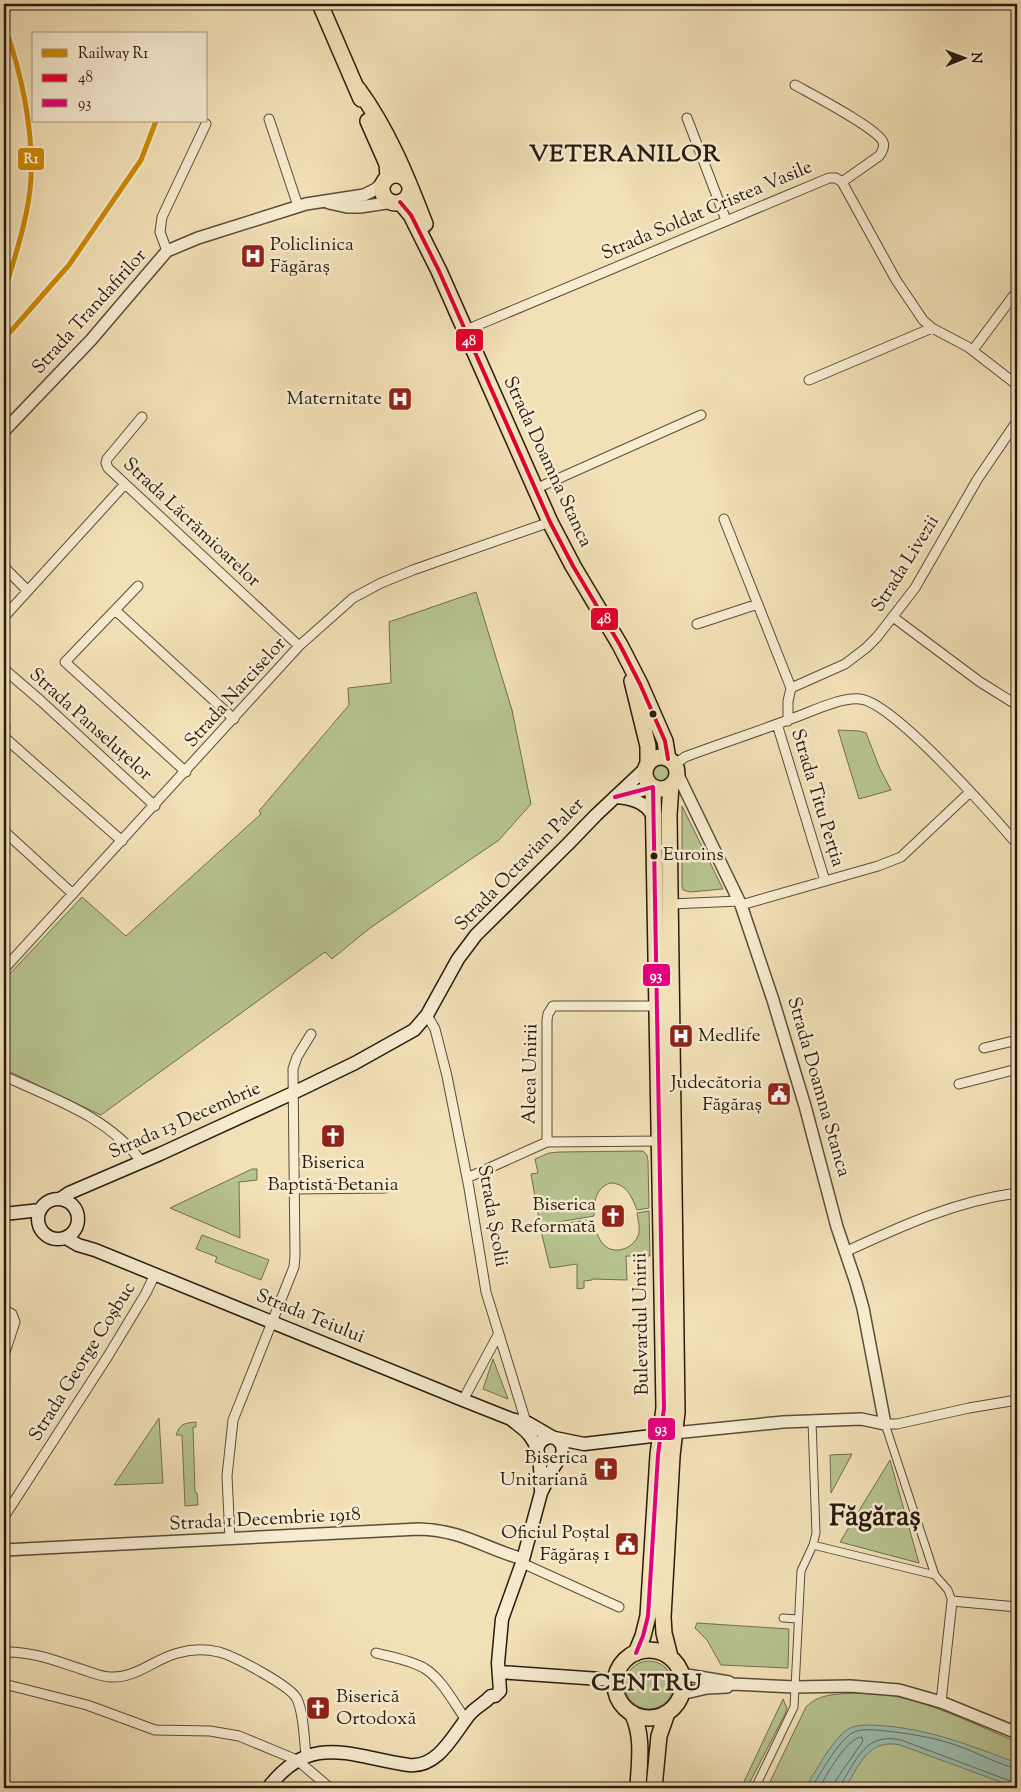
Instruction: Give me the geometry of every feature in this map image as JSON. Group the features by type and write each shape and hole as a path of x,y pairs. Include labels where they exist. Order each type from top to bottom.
{"main road":[{"name":"Strada Doamna Stanca","path":"320,4 358,89 367,118 387,164 386,179 382,187 383,194 385,198 396,202 411,215 466,330 550,522 573,566 620,645 654,714 673,770"},
{"name":"Strada Doamna Stanca","path":"358,89 377,116 408,182 431,240 439,271"},
{"path":"386,179 397,174 408,182 410,187 408,196 396,202"},
{"name":"Strada Doamna Stanca","path":"629,665 648,746 647,766"},
{"path":"615,797 653,787 662,789 673,770 657,758 647,766 646,779 653,787"},
{"name":"Strada Octavian Paler","path":"427,1015 458,959 476,934 647,766"},
{"name":"Bulevardul Unirii","path":"666,1141 674,1081 669,815 673,770"},
{"name":"Bulevardul Unirii","path":"615,1680 622,1663 636,1652 643,1636 648,1616 658,1455 677,1412 666,1141 658,1081 653,787"},
{"path":"615,797 638,801 648,808 653,816"},
{"name":"Strada 13 Decembrie","path":"60,1200 69,1193 142,1162 355,1063 414,1030 427,1015"},
{"name":"Strada 13 Decembrie","path":"72,1206 80,1193 93,1183"},
{"path":"8,1213 40,1228 49,1237 56,1239 66,1238 71,1234 76,1226 77,1215 72,1206 60,1200 49,1202 40,1210 38,1216 40,1228"},
{"path":"8,1213 40,1210"},
{"name":"Strada Teiului","path":"76,1226 81,1236 95,1250"},
{"name":"Strada Teiului","path":"66,1238 78,1245 155,1274 511,1419"},
{"path":"511,1419 531,1437 538,1454 549,1464 584,1444"},
{"path":"268,1788 283,1770 302,1758 325,1751 343,1752 409,1765 423,1764 431,1761 439,1754 473,1710 491,1696 488,1690 493,1684 498,1668 502,1619 522,1561 541,1493 560,1459 562,1445 554,1438 526,1422 511,1419"},
{"path":"541,1493 538,1446 542,1440 554,1438 584,1444 667,1434"},
{"name":"Bulevardul Unirii","path":"667,1434 669,1489 663,1610 664,1633 670,1658 679,1668 681,1674"},
{"path":"636,1652 650,1650 670,1658"},
{"path":"498,1668 615,1680 618,1699 624,1707 640,1717 649,1718 659,1717 674,1707 682,1694 683,1681 681,1674"},
{"path":"632,1713 640,1737 638,1788"},
{"path":"654,1788 659,1736 667,1713"}],"street":[{"path":"795,85 868,128 883,143 879,156 842,182"},
{"path":"687,118 726,220"},
{"path":"269,119 298,206"},
{"name":"Strada Trandafirilor","path":"4,431 97,333 167,251 160,232 162,217 206,124"},
{"name":"Strada Soldat Cristea Vasile","path":"466,330 726,220 829,178 836,178 842,182 918,315 932,328 972,350 1017,385"},
{"path":"167,251 198,238 298,206 317,201 358,196 376,189 386,179"},
{"path":"317,201 353,207 396,202"},
{"path":"972,350 1017,291"},
{"path":"809,380 932,328"},
{"path":"535,489 701,415"},
{"name":"Strada Lăcrămioarelor","path":"142,417 107,458 108,468 299,646"},
{"name":"Strada Livezii","path":"791,688 856,657 894,617 922,576 977,480 1017,421"},
{"path":"4,617 125,484"},
{"path":"724,519 791,688 788,701 788,721"},
{"name":"Strada Narciselor","path":"5,965 155,806 299,646 353,598 381,583 413,570 550,522"},
{"path":"4,567 28,590"},
{"path":"138,586 115,610 234,719"},
{"path":"697,624 758,604"},
{"name":"Strada Panseluțelor","path":"115,610 65,662 186,772"},
{"path":"894,617 980,682 1017,705"},
{"name":"Strada Panseluțelor","path":"4,669 42,701 155,806"},
{"name":"Strada Titu Perția","path":"673,770 685,756 846,700 858,698 870,701 898,720 970,792 1017,844"},
{"name":"Strada Titu Perția","path":"777,724 825,881"},
{"path":"4,737 122,841"},
{"name":"Strada Doamna Stanca","path":"673,770 740,903 773,1000 805,1106 837,1227 863,1308 885,1424"},
{"name":"Strada Titu Perția","path":"671,904 740,903 825,881 902,857 970,792"},
{"path":"4,831 73,894"},
{"name":"Aleea Unirii","path":"547,1142 548,1014 553,1006 657,1006"},
{"name":"Strada Școlii","path":"427,1015 435,1030 444,1059 469,1188 485,1286 498,1335 526,1422"},
{"path":"230,1539 227,1476 233,1420 294,1267 294,1063 311,1034"},
{"path":"984,1048 1017,1040"},
{"path":"959,1084 1017,1069"},
{"path":"4,1076 96,1120 122,1139 142,1162"},
{"path":"658,1081 674,1081"},
{"name":"Aleea Unirii","path":"467,1178 547,1142 666,1141"},
{"path":"294,1189 385,1188"},
{"path":"845,1252 931,1214 977,1200 1017,1193"},
{"name":"Strada George Coșbuc","path":"4,1517 108,1356 146,1293 155,1274"},
{"path":"4,1310 12,1314 15,1322 4,1355"},
{"path":"463,1400 498,1335"},
{"path":"667,1434 696,1430 862,1418 885,1424 897,1424 968,1408 1017,1400"},
{"path":"754,1788 793,1709 797,1619 802,1566 813,1545 816,1524 812,1421"},
{"path":"885,1424 935,1574 948,1590 952,1601 941,1702"},
{"name":"Strada 1 Decembrie 1918","path":"4,1550 433,1530 458,1534 522,1561"},
{"path":"813,1545 935,1574"},
{"path":"522,1561 619,1607"},
{"path":"952,1601 1017,1607"},
{"path":"784,1618 797,1619"},
{"path":"4,1652 37,1655 99,1675 117,1677 135,1673 175,1654 187,1651 210,1650 222,1653 241,1661 294,1694 300,1710 302,1758"},
{"path":"376,1653 416,1664 429,1671 441,1684 466,1720"},
{"path":"681,1674 732,1684 887,1688 913,1693 941,1702 1017,1733"},
{"path":"4,1684 87,1705 155,1730 232,1734 302,1758 330,1788"},
{"path":"682,1694 732,1684"}],"green space":[{"path":"476,592 512,710 531,804 499,840 370,928 332,959 325,952 101,1115 4,1069 4,980 82,897 126,936 261,814 259,811 349,705 348,688 391,683 389,622"},
{"path":"838,730 866,733 880,769 891,790 859,799"},
{"path":"660,763 666,766 669,772 666,778 660,781 654,778 651,772 654,766"},
{"path":"682,806 723,889 690,892 683,890"},
{"path":"643,1151 647,1155 648,1161 649,1208 637,1210 624,1188 610,1183 601,1188 596,1196 594,1216 540,1225 531,1174 538,1173 535,1159 549,1153 559,1152"},
{"path":"252,1169 257,1169 257,1180 239,1182 240,1238 170,1208"},
{"path":"649,1211 650,1256 626,1256 627,1280 592,1279 584,1281 584,1288 577,1289 577,1264 550,1268 540,1227 594,1219 597,1233 604,1245 614,1250 619,1250 629,1246 637,1238 639,1226 637,1213"},
{"path":"202,1235 269,1260 261,1280 215,1262 217,1257 196,1249"},
{"path":"493,1359 508,1399 483,1389"},
{"path":"159,1418 163,1483 114,1485"},
{"path":"196,1422 196,1427 193,1427 195,1492 197,1493 198,1505 185,1506 182,1435 176,1435 179,1428 183,1425"},
{"path":"852,1454 831,1493 830,1455"},
{"path":"890,1460 919,1563 840,1542"},
{"path":"697,1623 789,1629 788,1668 721,1665 707,1640 695,1628"},
{"path":"644,1661 654,1661 666,1668 673,1680 673,1690 666,1702 654,1709 644,1709 636,1705 629,1698 625,1690 625,1680 629,1672 636,1665"},
{"path":"863,1693 894,1696 925,1704 1017,1742 1017,1788 767,1788 806,1707 825,1696"},
{"path":"783,1699 787,1708 785,1714 747,1788 741,1788"}],"water":[{"path":"864,1725 904,1728 923,1732 1017,1763 1017,1788 900,1745 889,1744 872,1750 866,1756 845,1788 805,1788 836,1740 850,1728"}],"rail line":[{"name":"R1","path":"4,24 21,80 28,119 31,158 30,192 21,236 4,293"},
{"name":"R1","path":"4,339 69,265 141,160 156,122"}],"transit line":[{"name":"48","path":"400,202 411,215 439,271 550,522 640,684 665,741 668,759"},
{"name":"93","path":"615,797 653,787 664,1408 658,1455 648,1616 636,1653"}],"place":[{"name":"Policlinica Făgăraș","path":"253,256"},
{"name":"Maternitate","path":"400,399"},
{"name":"Euroins","path":"654,856"},
{"name":"Medlife","path":"681,1036"},
{"name":"Judecătoria Făgăraș","path":"779,1094"},
{"name":"Biserica Baptistă Betania","path":"333,1136"},
{"name":"Biserica Reformată","path":"613,1216"},
{"name":"Biserica Unitariană","path":"606,1469"},
{"name":"Oficiul Poștal Făgăraș 1","path":"627,1544"},
{"name":"Biserică Ortodoxă","path":"318,1708"}],"district":[{"name":"VETERANILOR","path":"625,155"},
{"name":"Făgăraș","path":"875,1518"},
{"name":"CENTRU","path":"647,1684"}]}
